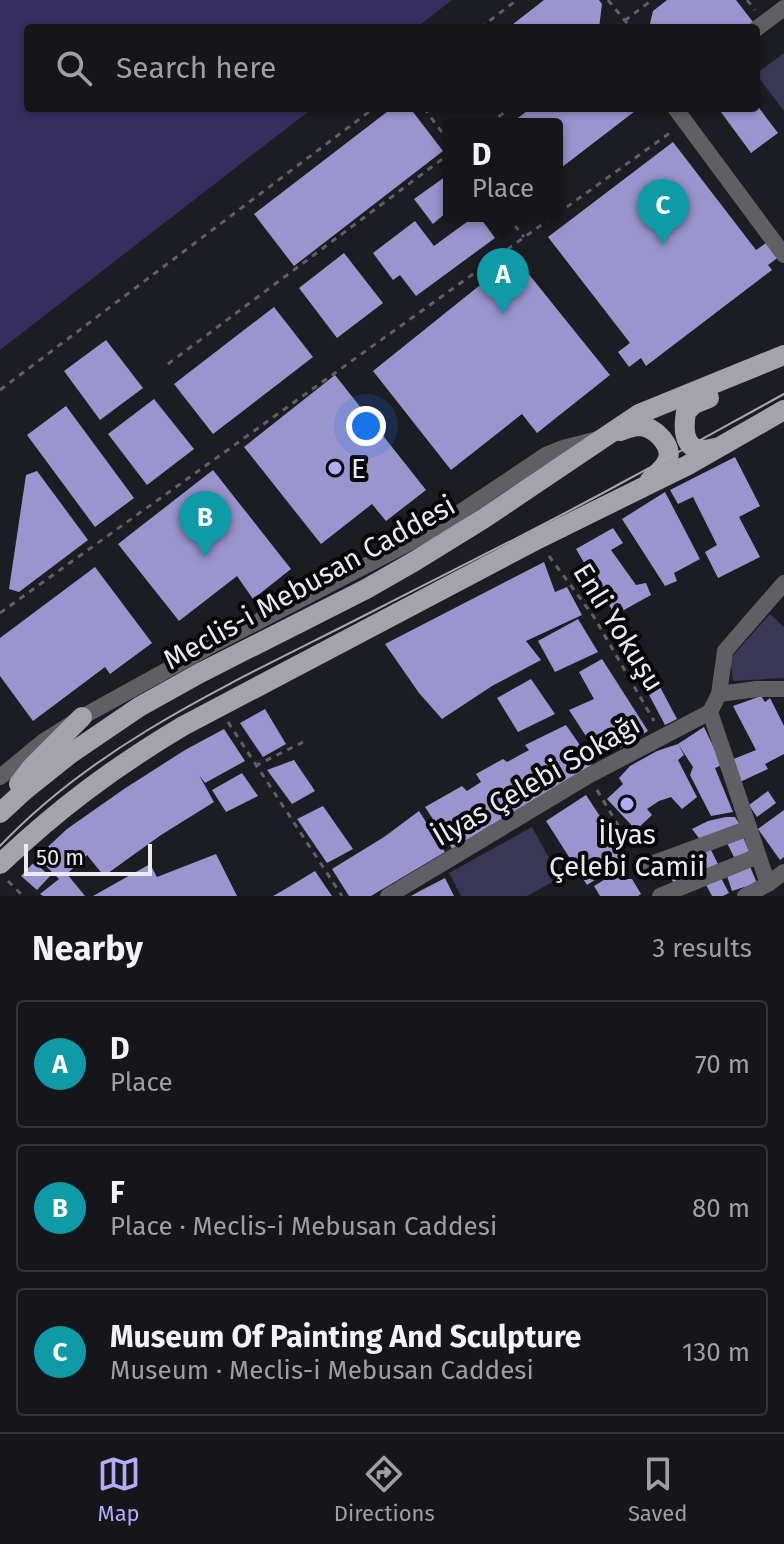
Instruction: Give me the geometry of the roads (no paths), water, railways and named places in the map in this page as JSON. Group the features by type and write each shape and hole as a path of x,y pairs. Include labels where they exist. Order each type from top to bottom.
{"main road":[{"name":"Meclis-i Mebusan Caddesi","path":"5,808 70,754 139,707 415,561 639,414 782,356"},
{"path":"719,446 705,451 688,443 686,412 694,404 760,376 782,356"},
{"path":"2,871 54,814 133,756 217,707 538,539 688,465 784,410"},
{"path":"607,437 623,429 640,426 656,433 665,444 667,463 634,491"},
{"path":"5,808 24,777 82,717"}],"street":[{"path":"760,26 784,8"},
{"path":"680,115 784,255"},
{"path":"0,777 44,741 82,717 419,538 546,455 607,437"},
{"path":"768,884 710,712 719,694 725,651 784,583"},
{"path":"719,694 784,689"},
{"name":"İlyas Çelebi Sokağı","path":"388,896 588,776 710,712"},
{"path":"0,759 9,764 22,758"},
{"path":"643,867 749,828"},
{"path":"660,896 758,856"},
{"path":"745,896 784,872"}],"tram line":[{"path":"0,846 41,807 85,772 181,711 565,513 784,394"}],"place":[{"name":"Museum Of Painting And Sculpture","path":"663,245"},
{"name":"D","path":"503,314"},
{"name":"E","path":"335,468"},
{"name":"F","path":"205,557"},
{"name":"İlyas Çelebi Camii","path":"627,804"}]}
